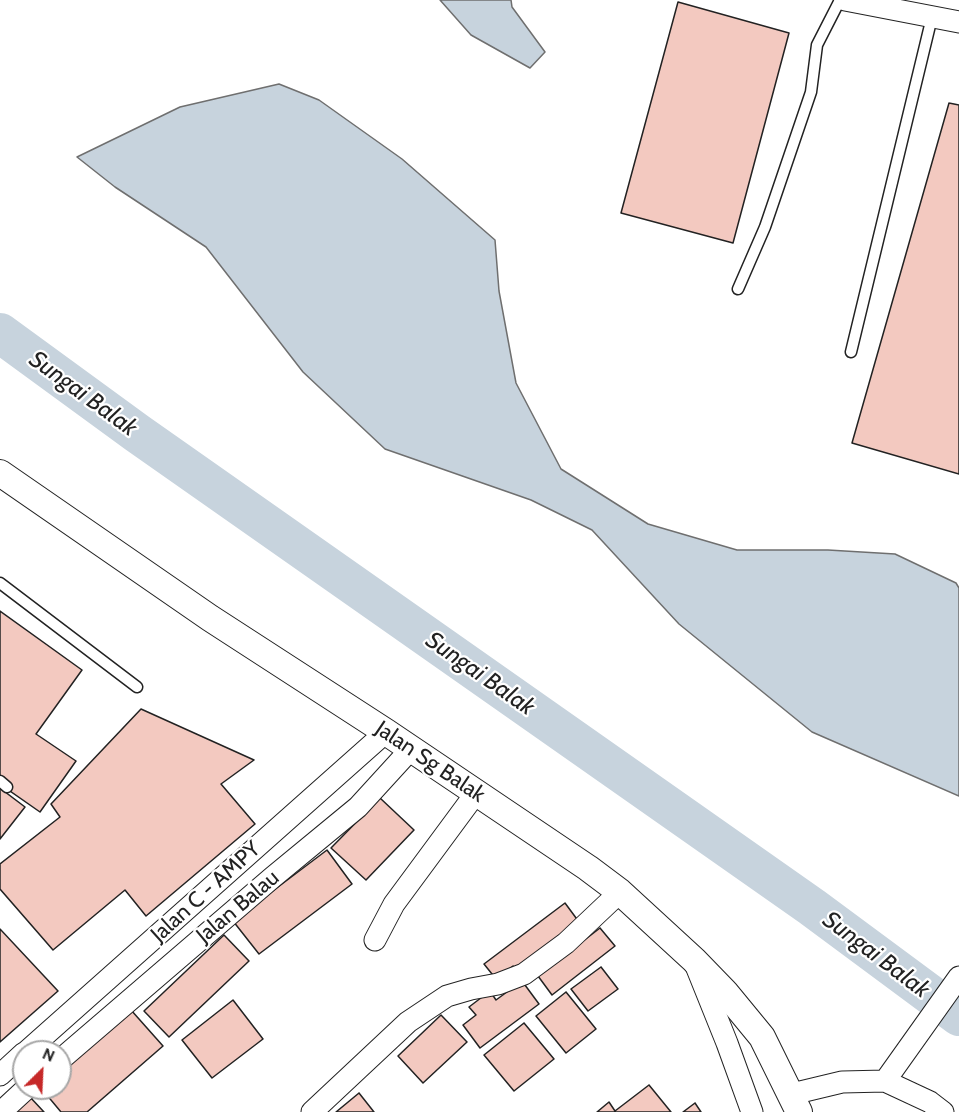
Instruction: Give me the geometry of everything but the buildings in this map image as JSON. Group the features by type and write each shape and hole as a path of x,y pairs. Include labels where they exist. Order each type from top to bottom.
{"street":[{"path":"845,0 871,2 959,22"},
{"name":"Jalan Sg Balak","path":"0,473 210,618 386,732 620,892 725,992 762,1037 796,1103"},
{"name":"Jalan C - AMPY","path":"40,1040 386,732"},
{"name":"Jalan Balau","path":"72,1050 239,905 358,807 411,749"},
{"path":"375,940 394,904 476,794"},
{"path":"312,1112 408,1022 447,996 498,984 524,974 566,943 620,892"},
{"path":"694,960 752,1112"},
{"path":"885,1081 959,977"},
{"name":"Jalan C - AMPY","path":"0,1075 12,1064"},
{"path":"796,1103 842,1082 885,1081 930,1102 943,1112"},
{"path":"1,1112 14,1100"}],"lane":[{"path":"738,289 765,227 811,92 817,45 840,0"},
{"path":"851,352 932,17"},
{"path":"0,583 137,687"}],"shaded area":[{"path":"440,0 511,0 512,7 545,52 530,68 471,35"},
{"path":"279,84 319,100 402,159 495,240 499,291 516,383 561,469 648,524 737,550 828,550 895,554 956,583 959,588 959,796 812,732 679,624 592,530 531,500 385,449 303,372 206,247 115,187 77,157 180,107"}],"waterway":[{"name":"Sungai Balak","path":"0,333 137,433 812,907 959,1016"}]}
